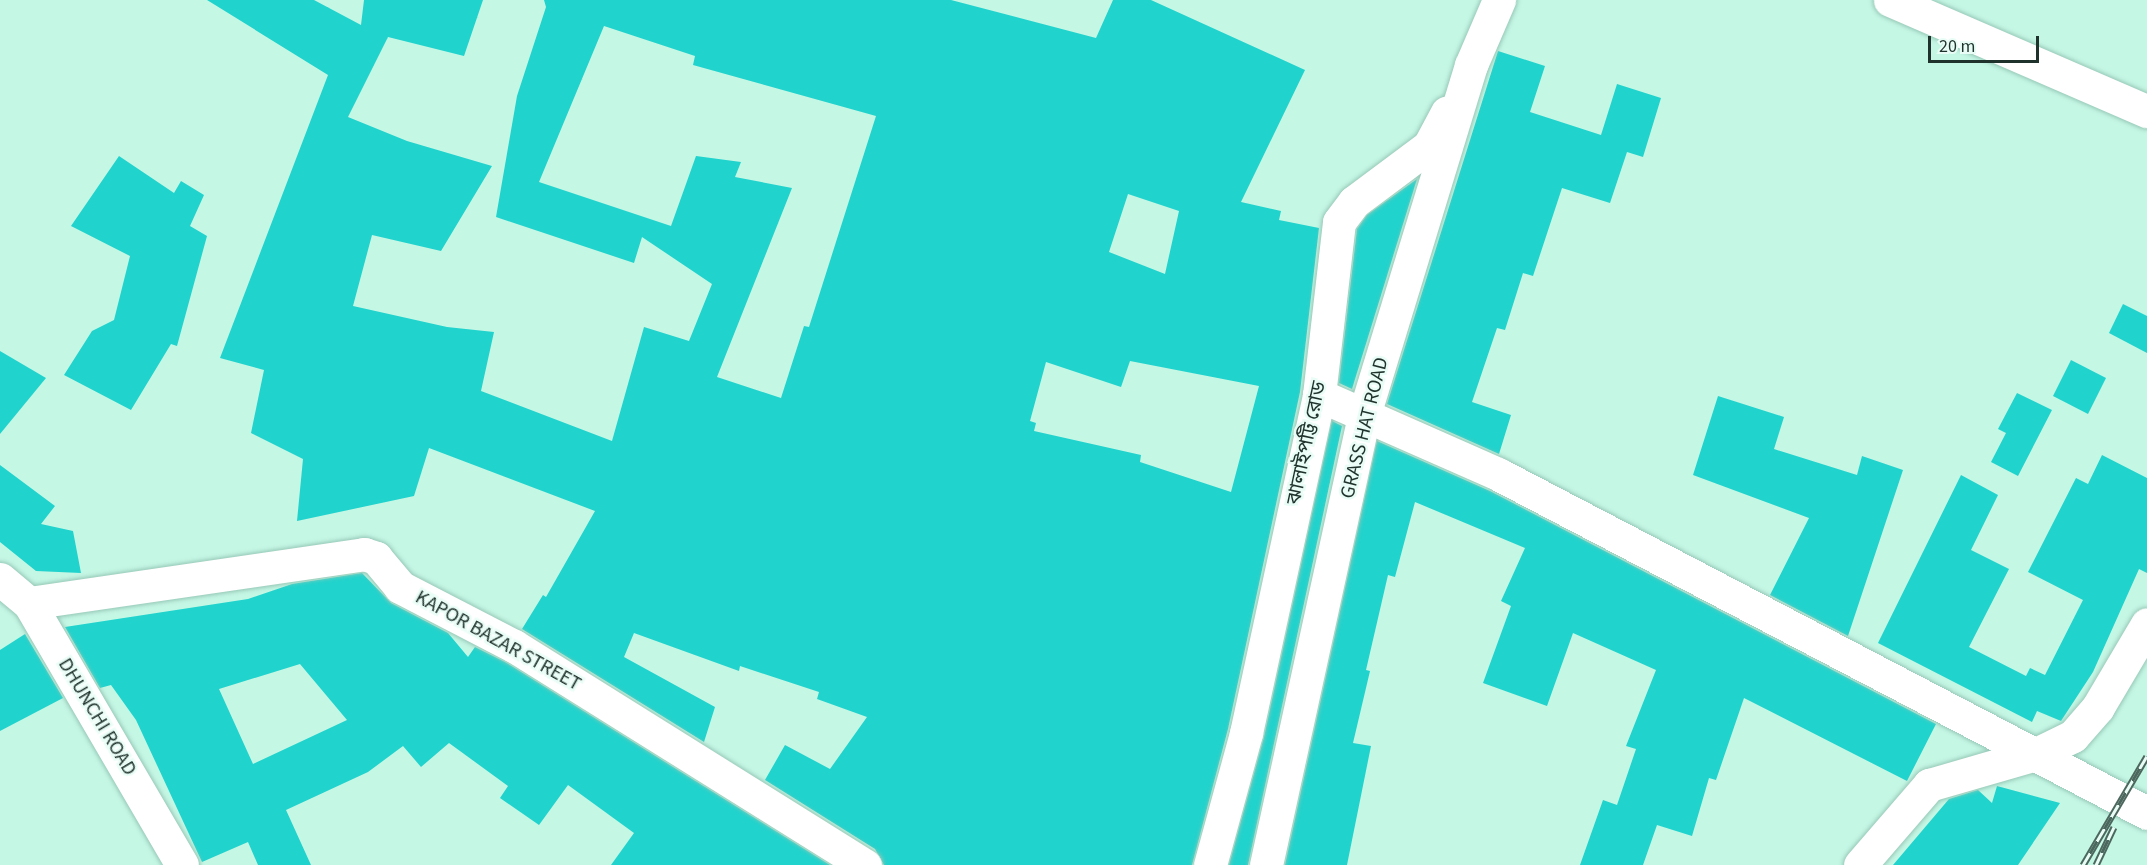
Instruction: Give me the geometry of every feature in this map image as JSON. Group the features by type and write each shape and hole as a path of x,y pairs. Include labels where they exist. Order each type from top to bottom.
{"street":[{"name":"GRASS HAT ROAD","path":"1266,865 1364,415 1471,65 1499,0"},
{"path":"1890,0 2147,111"},
{"name":"ঝালাইপট্টি রোড","path":"1210,865 1246,733 1319,394 1339,222 1354,202 1429,146 1471,65"},
{"path":"1319,394 1498,474 2147,813"},
{"name":"KAPOR BAZAR STREET","path":"29,603 364,554 376,558 400,587 524,652 865,865"},
{"name":"DHUNCHI ROAD","path":"0,579 29,603 182,865"},
{"path":"1860,865 1929,785 2036,754 2073,736 2092,714 2147,624"}],"building":[{"path":"207,0 314,0 361,25 364,0 483,0 464,56 388,37 348,117 407,141 492,166 441,251 372,235 353,306 447,327 494,332 481,391 612,441 644,327 689,341 712,284 642,237 634,263 496,217 517,96 546,7 544,0 951,0 1096,38 1113,0 1151,0 1305,70 1241,202 1281,211 1279,220 1319,228 1300,392 1228,729 1192,865 884,865 875,849 765,780 785,745 830,769 867,717 817,699 819,692 740,666 739,671 634,633 624,657 715,707 704,742 522,629 543,595 546,597 595,511 429,448 414,496 297,521 303,459 251,433 264,370 220,358 328,75","holes":["604,26 695,56 693,65 876,116 809,327 804,326 781,398 717,377 792,188 735,177 741,162 696,156 671,226 539,182","1128,194 1179,211 1165,274 1109,252","1130,361 1259,386 1231,492 1140,462 1141,455 1034,431 1036,423 1030,421 1046,362 1121,387"]},
{"path":"1498,51 1545,66 1530,112 1601,135 1617,84 1661,98 1643,157 1627,152 1610,203 1562,188 1533,276 1523,273 1505,330 1497,328 1472,402 1511,415 1499,454 1387,404"},
{"path":"119,156 174,193 181,181 204,195 190,226 207,236 177,346 171,344 131,410 64,375 92,331 114,320 130,256 71,226"},
{"path":"1417,179 1352,389 1339,383 1357,229 1367,215"},
{"path":"2123,304 2147,316 2147,353 2109,333"},
{"path":"0,351 46,378 0,434"},
{"path":"2071,360 2106,378 2088,414 2053,396"},
{"path":"2017,393 2052,410 2018,476 1991,462 2006,433 1998,429"},
{"path":"1718,396 1784,417 1774,449 1857,475 1862,456 1903,470 1848,636 1770,595 1809,518 1693,475"},
{"path":"1332,421 1342,426 1248,865 1229,865 1264,737"},
{"path":"1377,441 1490,491 1936,724 1907,781 1744,698 1716,780 1709,778 1692,836 1657,825 1643,865 1580,865 1603,800 1617,805 1636,749 1626,746 1656,670 1573,633 1547,706 1483,683 1511,606 1501,601 1525,548 1415,502 1395,577 1388,575 1366,670 1370,671 1353,743 1371,746 1347,865 1285,865"},
{"path":"2102,455 2147,478 2147,573 2139,569 2093,672 2061,721 2037,711 2032,722 1878,643 1961,475 1998,495 1971,550 2009,569 1969,647 2026,676 2030,668 2045,675 2083,600 2028,572 2076,478 2088,484"},
{"path":"0,465 55,506 41,524 73,531 81,573 36,571 0,542"},
{"path":"362,573 391,603 448,633 468,657 475,647 505,662 830,865 611,865 634,833 568,785 539,825 500,798 508,786 449,743 421,767 403,746 368,772 286,810 311,865 258,865 248,842 202,862 136,720 111,685 100,688 65,627 248,599 292,584","holes":["300,664 347,720 253,764 219,689"]},
{"path":"25,634 63,698 0,731 0,650"},
{"path":"1997,786 2060,803 2018,865 1893,865 1949,799 1978,790 1992,803"}],"railway":[{"path":"2083,865 2147,756"},
{"path":"2096,865 2114,827"}]}
